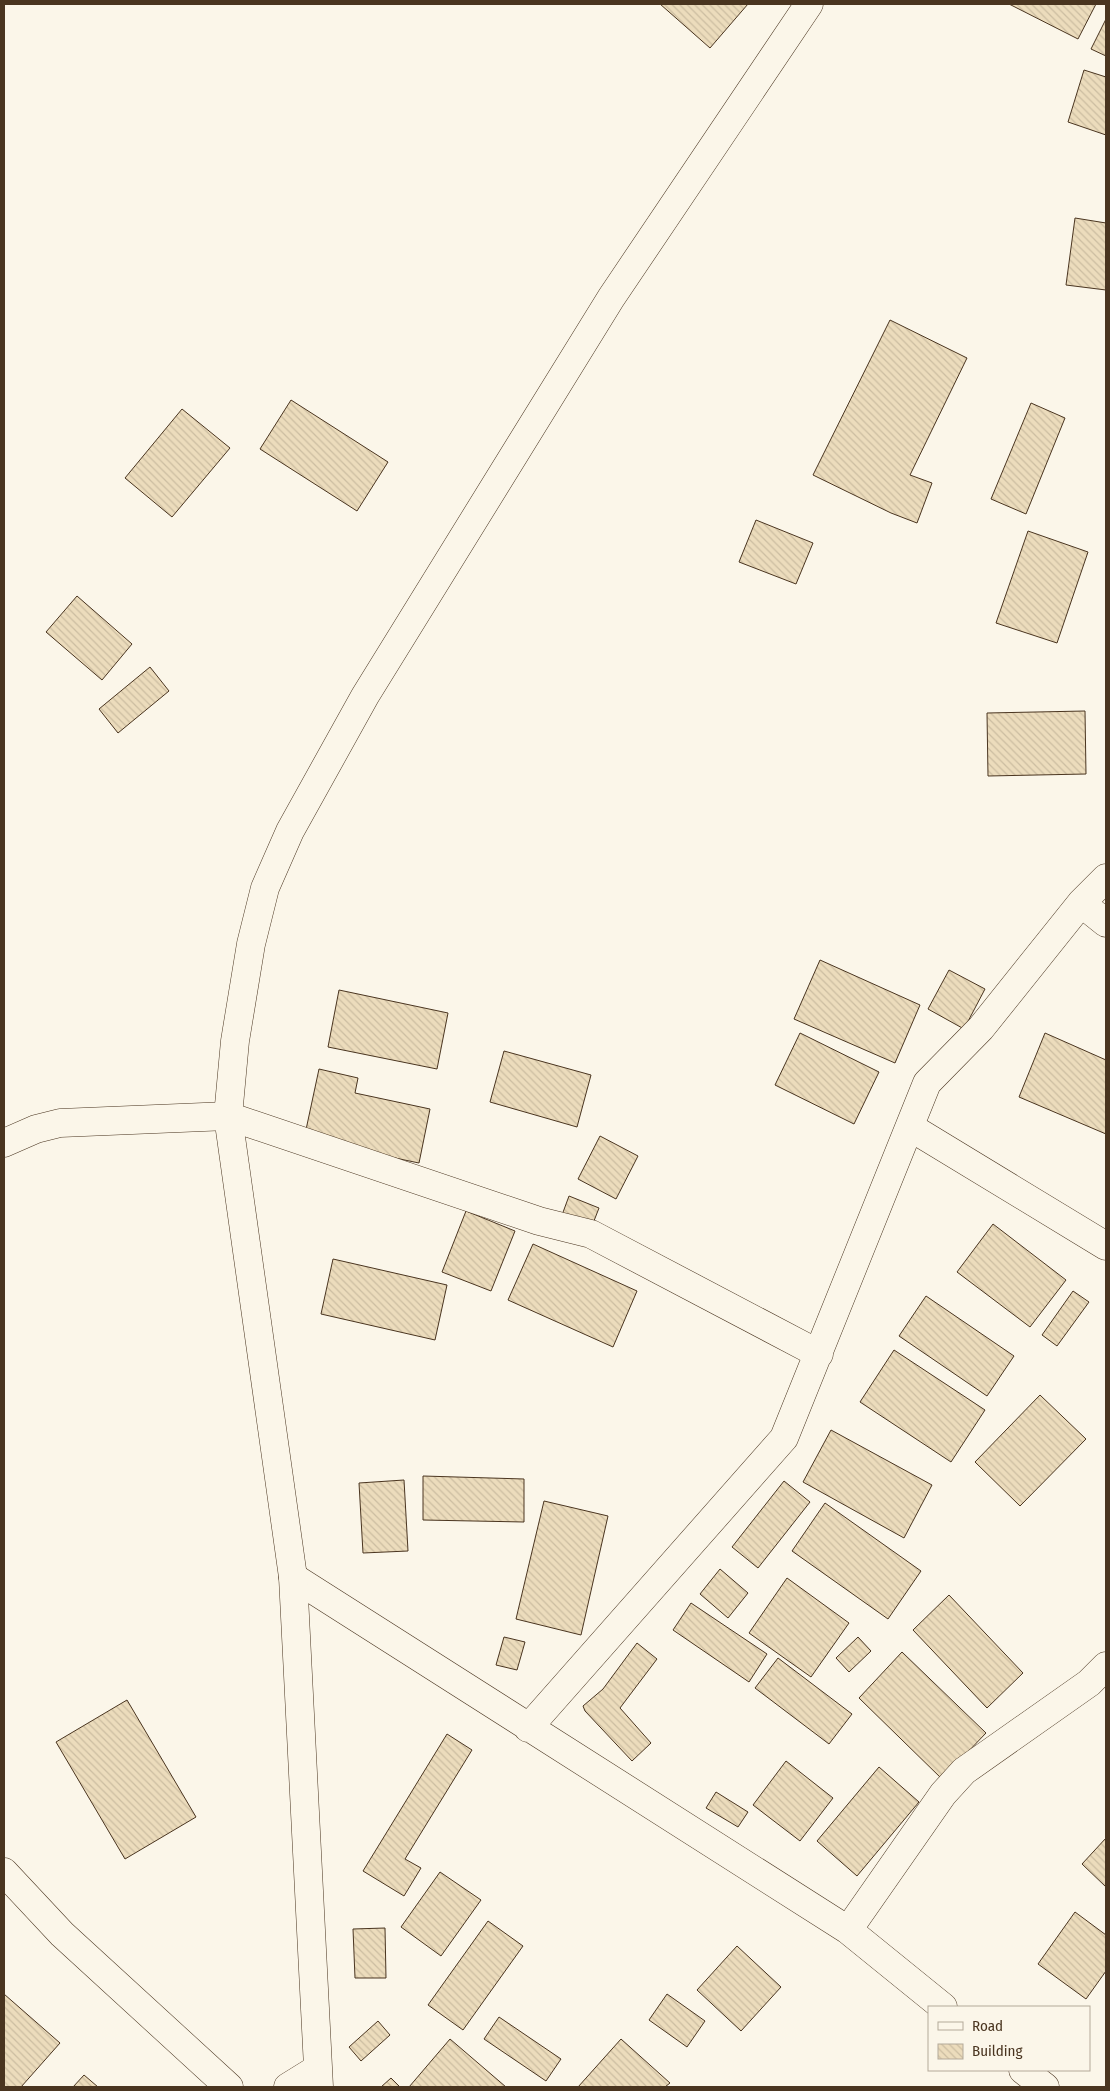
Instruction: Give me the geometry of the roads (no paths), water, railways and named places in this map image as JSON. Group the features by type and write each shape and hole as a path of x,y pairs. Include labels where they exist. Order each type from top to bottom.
{"street":[{"path":"288,2087 318,2078 293,1577 228,1116 235,1041 251,944 265,888 290,831 365,696 611,298 808,4"},
{"path":"528,1728 784,1438 927,1083 980,1028 1081,903 1106,878"},
{"path":"1081,903 1106,923"},
{"path":"4,1143 36,1129 60,1123 228,1116 539,1221 591,1234 819,1354"},
{"path":"910,1127 1106,1246"},
{"path":"293,1577 848,1930 942,2006"},
{"path":"848,1930 943,1794 964,1771 1089,1683 1106,1666"},
{"path":"4,1872 199,2078 229,2087"},
{"path":"1024,2071 1045,2087"}]}
